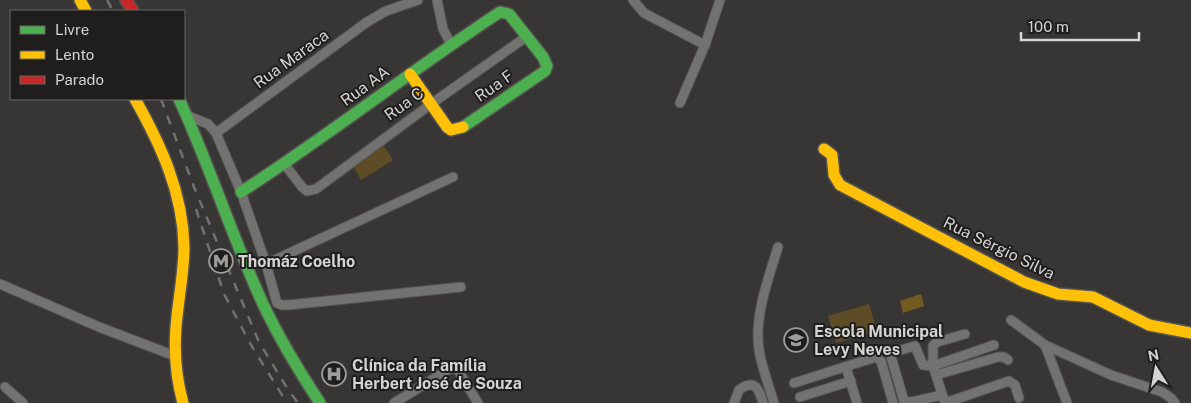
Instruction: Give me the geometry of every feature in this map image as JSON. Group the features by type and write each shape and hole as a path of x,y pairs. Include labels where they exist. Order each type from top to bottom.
{"street":[{"name":"Rua Maraca","path":"216,133 367,22 386,11 418,0"},
{"path":"437,0 443,29 451,44"},
{"path":"633,0 644,13 705,45"},
{"path":"680,102 705,45 720,0"},
{"name":"Rua AA","path":"241,192 285,164 494,15 505,12 509,14 526,37"},
{"name":"Rua F","path":"431,104 447,128 461,129 544,72 547,66 543,58 526,37"},
{"name":"Rua C","path":"285,164 306,191 316,189 526,37"},
{"path":"410,74 431,104"},
{"path":"136,100 165,156 182,219 183,258 175,356 183,403"},
{"path":"179,100 263,302 290,356 320,403"},
{"path":"186,114 208,124 216,133 241,192 266,264 277,303 282,305 461,287"},
{"name":"Rua Sérgio Silva","path":"824,149 831,152 834,175 840,185 1024,282 1058,294 1093,297 1149,324 1191,333"},
{"path":"266,264 453,177"},
{"path":"774,403 762,364 758,333 760,316 778,247"},
{"path":"0,284 100,327 175,356"},
{"path":"1011,320 1045,345 1111,375 1162,392 1175,403"},
{"path":"944,400 935,371 932,350 934,344 965,334"},
{"path":"935,371 994,345"},
{"path":"1045,345 1067,403"},
{"path":"1008,360 1004,357 998,357 935,371 922,363 915,346 890,353 904,401 944,400 1009,382 1014,385 1019,398"},
{"path":"794,383 874,358 880,359 893,403"},
{"path":"846,367 857,403"},
{"path":"394,403 451,368 458,370 476,400 466,403"},
{"path":"800,397 851,381"},
{"path":"734,403 738,390 749,385 756,386 763,403"},
{"path":"6,388 23,403"}],"shaded area":[{"path":"382,143 393,160 361,180 351,163"},
{"path":"921,294 924,306 903,313 900,301"},
{"path":"869,304 877,331 836,343 828,316"}],"railway":[{"path":"107,0 112,10"},
{"path":"161,100 194,187 259,342 298,403"},
{"path":"196,209 224,294 251,345 287,403"}],"traffic: fast":[{"path":"241,192 500,12 509,14 543,57 547,66 545,71 463,127"},
{"path":"179,100 263,304 304,379 320,403"}],"traffic: slow":[{"path":"80,0 85,10"},
{"path":"410,74 447,127 451,130 463,127"},
{"path":"136,100 169,170 180,208 183,227 184,257 175,346 177,375 183,403"},
{"path":"824,149 832,155 834,175 840,185 1024,282 1058,294 1093,297 1149,325 1191,333"}],"traffic: jam":[{"path":"126,0 132,10"}],"place":[{"name":"Thomáz Coelho","path":"221,261"},
{"name":"Escola Municipal Levy Neves","path":"796,340"},
{"name":"Clínica da Família Herbert José de Souza","path":"334,374"}]}
